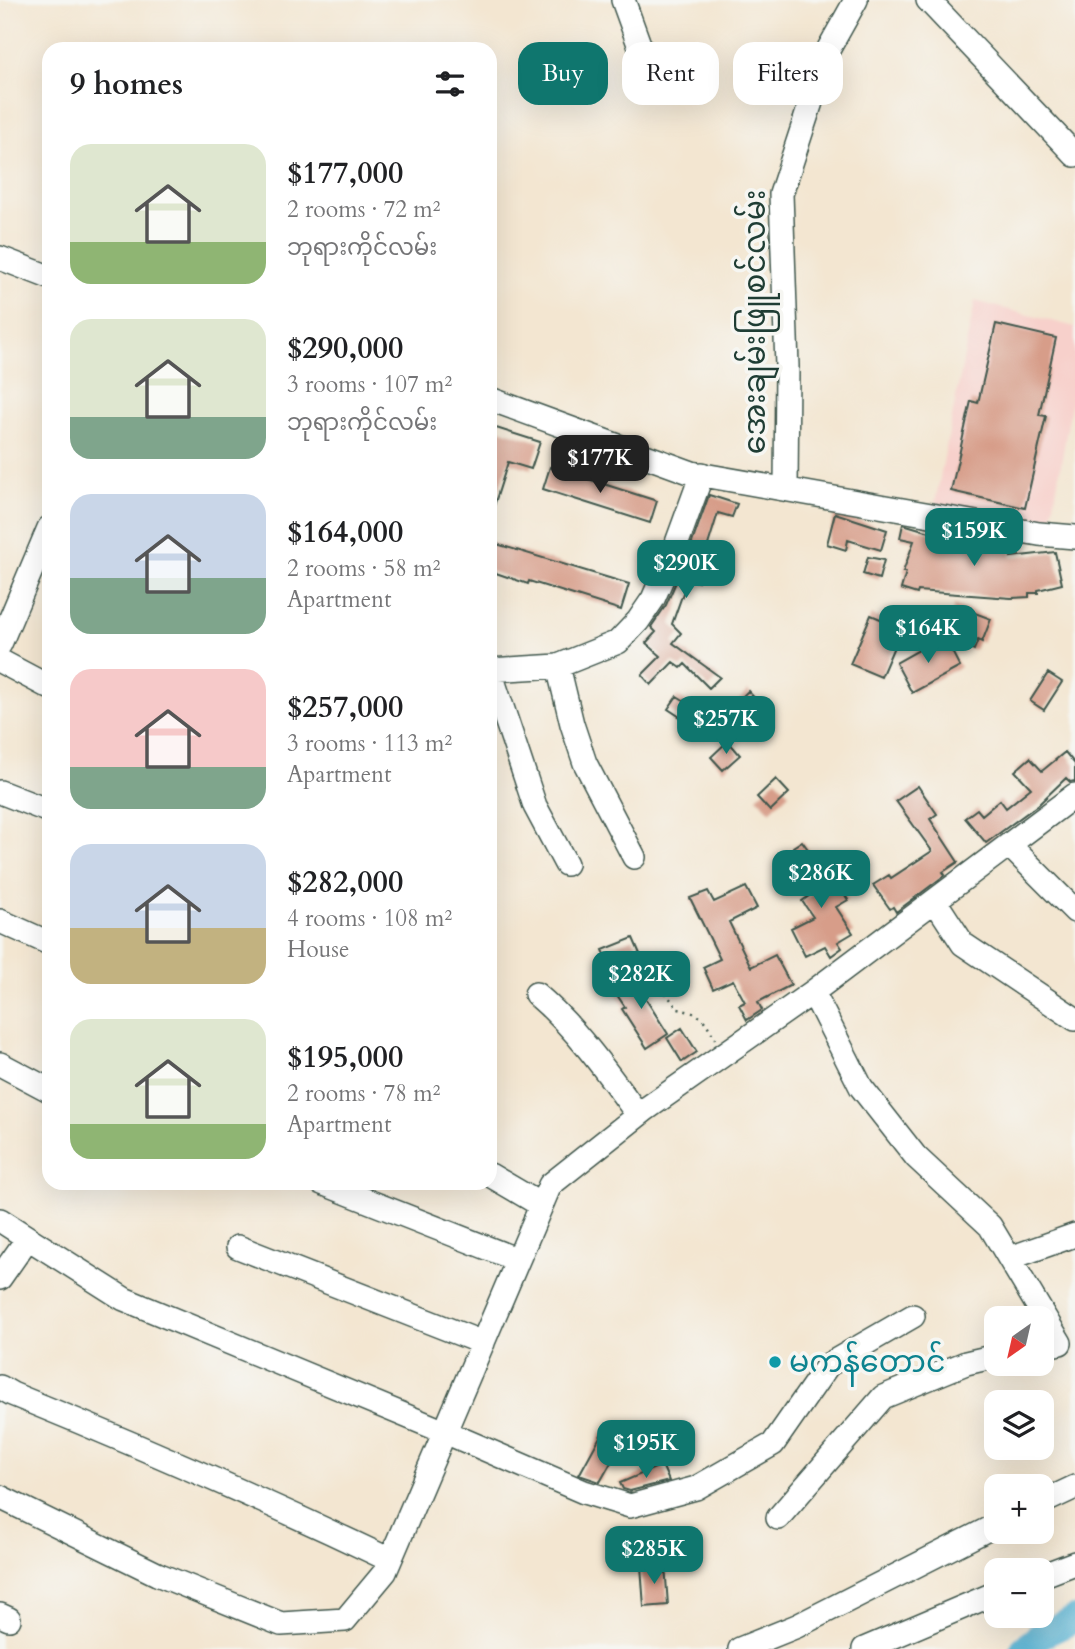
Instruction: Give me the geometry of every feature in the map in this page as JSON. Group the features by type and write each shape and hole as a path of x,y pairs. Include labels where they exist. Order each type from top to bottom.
{"street":[{"path":"623,0 638,42"},
{"name":"အေးချမ်းဖြူစင်လမ်း","path":"786,489 787,366 781,194 828,50 856,0"},
{"path":"928,0 1075,155"},
{"path":"0,258 42,274"},
{"path":"497,402 692,473 1039,534 1075,537"},
{"path":"497,670 558,666 618,642 638,621 653,598 674,551 702,474"},
{"path":"0,644 42,545"},
{"path":"0,661 42,683"},
{"path":"558,666 585,763 634,857"},
{"path":"497,692 535,806 566,864"},
{"path":"0,792 42,808"},
{"path":"0,1497 157,1574 281,1624 345,1620 385,1572 550,1185 638,1115 813,992 1075,795"},
{"path":"1009,845 1075,911"},
{"path":"935,901 963,944 1075,1019"},
{"path":"0,920 42,940"},
{"path":"813,992 861,1087 916,1157 990,1226 1038,1306"},
{"path":"537,994 601,1063 638,1115"},
{"path":"0,1064 42,1086"},
{"path":"497,1178 541,1205"},
{"path":"340,1190 519,1260"},
{"path":"0,1220 124,1299 584,1492 630,1506 696,1488 773,1444 828,1365 913,1317"},
{"path":"1010,1258 1075,1235"},
{"path":"0,1278 28,1238"},
{"path":"238,1247 483,1343"},
{"path":"1054,1333 1060,1343 1054,1344"},
{"path":"778,1518 883,1397 966,1363 984,1359"},
{"path":"0,1387 265,1501 390,1560"},
{"path":"1054,1497 1075,1487"},
{"path":"740,1649 797,1626 984,1531"},
{"path":"1054,1571 1075,1563"},
{"path":"864,1649 984,1598"}],"path":[{"path":"644,965 678,1009 695,1013 705,1019 723,1055"}],"shaded area":[{"path":"975,301 1075,327 1075,382 1051,522 935,503"}],"building":[{"path":"996,324 1056,338 1039,415 1046,416 1025,508 951,491 971,401 978,403"},
{"path":"497,428 540,442 531,469 508,462 497,496"},
{"path":"550,467 657,501 650,523 543,489"},
{"path":"709,495 737,504 732,517 718,513 708,545 711,546 698,582 688,579 672,624 681,633 673,643 720,677 709,688 685,664 681,668 673,662 651,685 642,675 661,656 646,643 656,632 651,627 666,605"},
{"path":"835,513 887,530 881,550 848,540 846,550 827,544"},
{"path":"903,524 967,543 981,545 982,540 998,542 997,548 1012,551 1011,557 1055,552 1062,584 1038,590 1038,593 1029,593 1029,597 1011,598 918,591 917,594 901,589 906,572 903,572 914,541 900,538"},
{"path":"497,544 629,584 621,610 529,581 528,584 497,573"},
{"path":"868,557 884,560 879,579 863,574"},
{"path":"954,605 991,619 982,642 978,640 974,650 948,639"},
{"path":"871,615 902,628 881,677 850,664"},
{"path":"944,636 960,667 912,693 896,663"},
{"path":"1048,673 1062,682 1044,710 1030,701"},
{"path":"748,691 760,704 741,721 730,709"},
{"path":"677,696 700,710 691,724 668,709"},
{"path":"728,741 740,755 723,770 711,757"},
{"path":"1065,752 1075,764 1075,781 1070,782 1066,778 1039,804 986,843 965,818 977,809 982,815 1000,800 1006,808 1031,788 1015,771 1030,758 1042,771"},
{"path":"776,779 789,793 770,811 757,797"},
{"path":"918,786 937,814 930,819 958,862 896,912 893,907 890,909 873,885 889,875 891,878 932,851 896,801"},
{"path":"802,841 831,881 835,879 848,900 836,907 853,933 838,942 842,948 831,956 825,946 805,956 791,928 813,917 802,901 819,889 793,852 793,847"},
{"path":"746,887 757,908 729,922 751,967 775,955 791,985 758,1002 762,1010 747,1020 739,1005 745,1002 733,980 713,989 703,967 720,959 690,898 708,891 714,902"},
{"path":"633,938 640,954 610,966 603,950"},
{"path":"645,973 654,986 642,993 668,1034 647,1048 622,1009 625,1007 615,992"},
{"path":"682,1028 697,1052 682,1062 667,1038"},
{"path":"602,1433 622,1443 600,1482 579,1475"},
{"path":"662,1465 669,1481 630,1491 623,1489 620,1483"},
{"path":"665,1565 668,1605 644,1607 641,1566"}],"waterway":[{"path":"1024,1649 1041,1635 1075,1619"}],"place":[{"name":"မကန်တောင်","path":"775,1362"}]}
